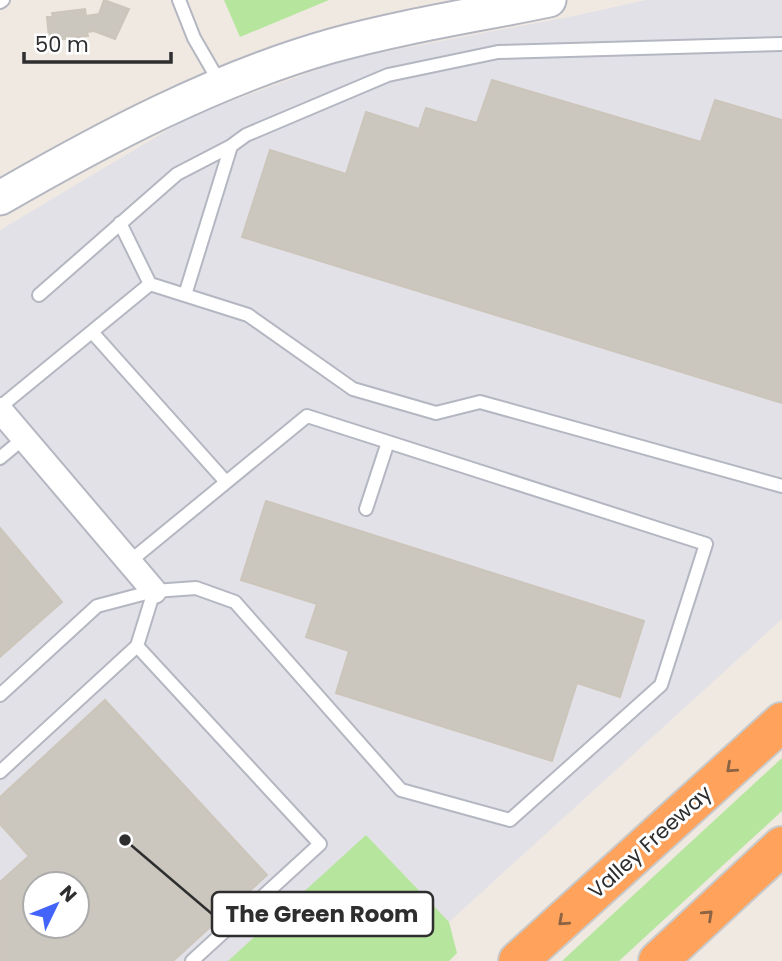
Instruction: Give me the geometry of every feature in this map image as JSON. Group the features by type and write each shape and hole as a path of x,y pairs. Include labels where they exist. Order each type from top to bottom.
{"highway":[{"name":"Valley Freeway","path":"519,961 782,722"},
{"path":"657,961 782,846"}],"main road":[{"path":"0,198 85,149 222,86 329,47 418,24 549,0"}],"street":[{"path":"0,409 154,591"}],"lane":[{"path":"179,0 194,37 222,86"},
{"path":"39,295 177,174 231,146 246,135 388,75 498,52 782,44"},
{"path":"185,295 231,146"},
{"path":"120,223 150,284 248,315 353,389 436,413 480,402 782,486"},
{"path":"0,409 150,284"},
{"path":"92,332 226,482"},
{"path":"0,695 97,606 154,591 196,587 235,602 401,789 510,820 660,685 706,544 307,416 129,562"},
{"path":"0,458 23,438"},
{"path":"366,509 388,442"},
{"path":"0,772 137,646 154,591"},
{"path":"137,646 320,844 192,961"}],"shaded area":[{"path":"646,0 782,0 782,619 449,922 366,835 237,961 0,961 0,230 193,115 347,59"}],"green space":[{"path":"224,0 329,0 240,37"},
{"path":"782,758 782,811 619,961 562,961"},
{"path":"366,835 449,922 457,953 449,961 228,961"}],"building":[{"path":"104,0 129,9 115,39 94,31 87,32 88,36 56,40 56,37 49,38 47,17 53,17 52,13 85,9 86,16 99,14"},
{"path":"492,80 701,142 715,100 782,120 782,403 242,237 270,150 346,174 366,112 419,129 426,108 477,123"},
{"path":"266,501 644,621 620,697 577,683 552,761 336,693 349,651 306,637 317,604 241,580"},
{"path":"0,528 62,602 0,657"},
{"path":"105,700 267,875 173,961 0,961 0,882 29,856 0,824 0,797"}],"place":[{"name":"The Green Room","path":"125,840"}]}
